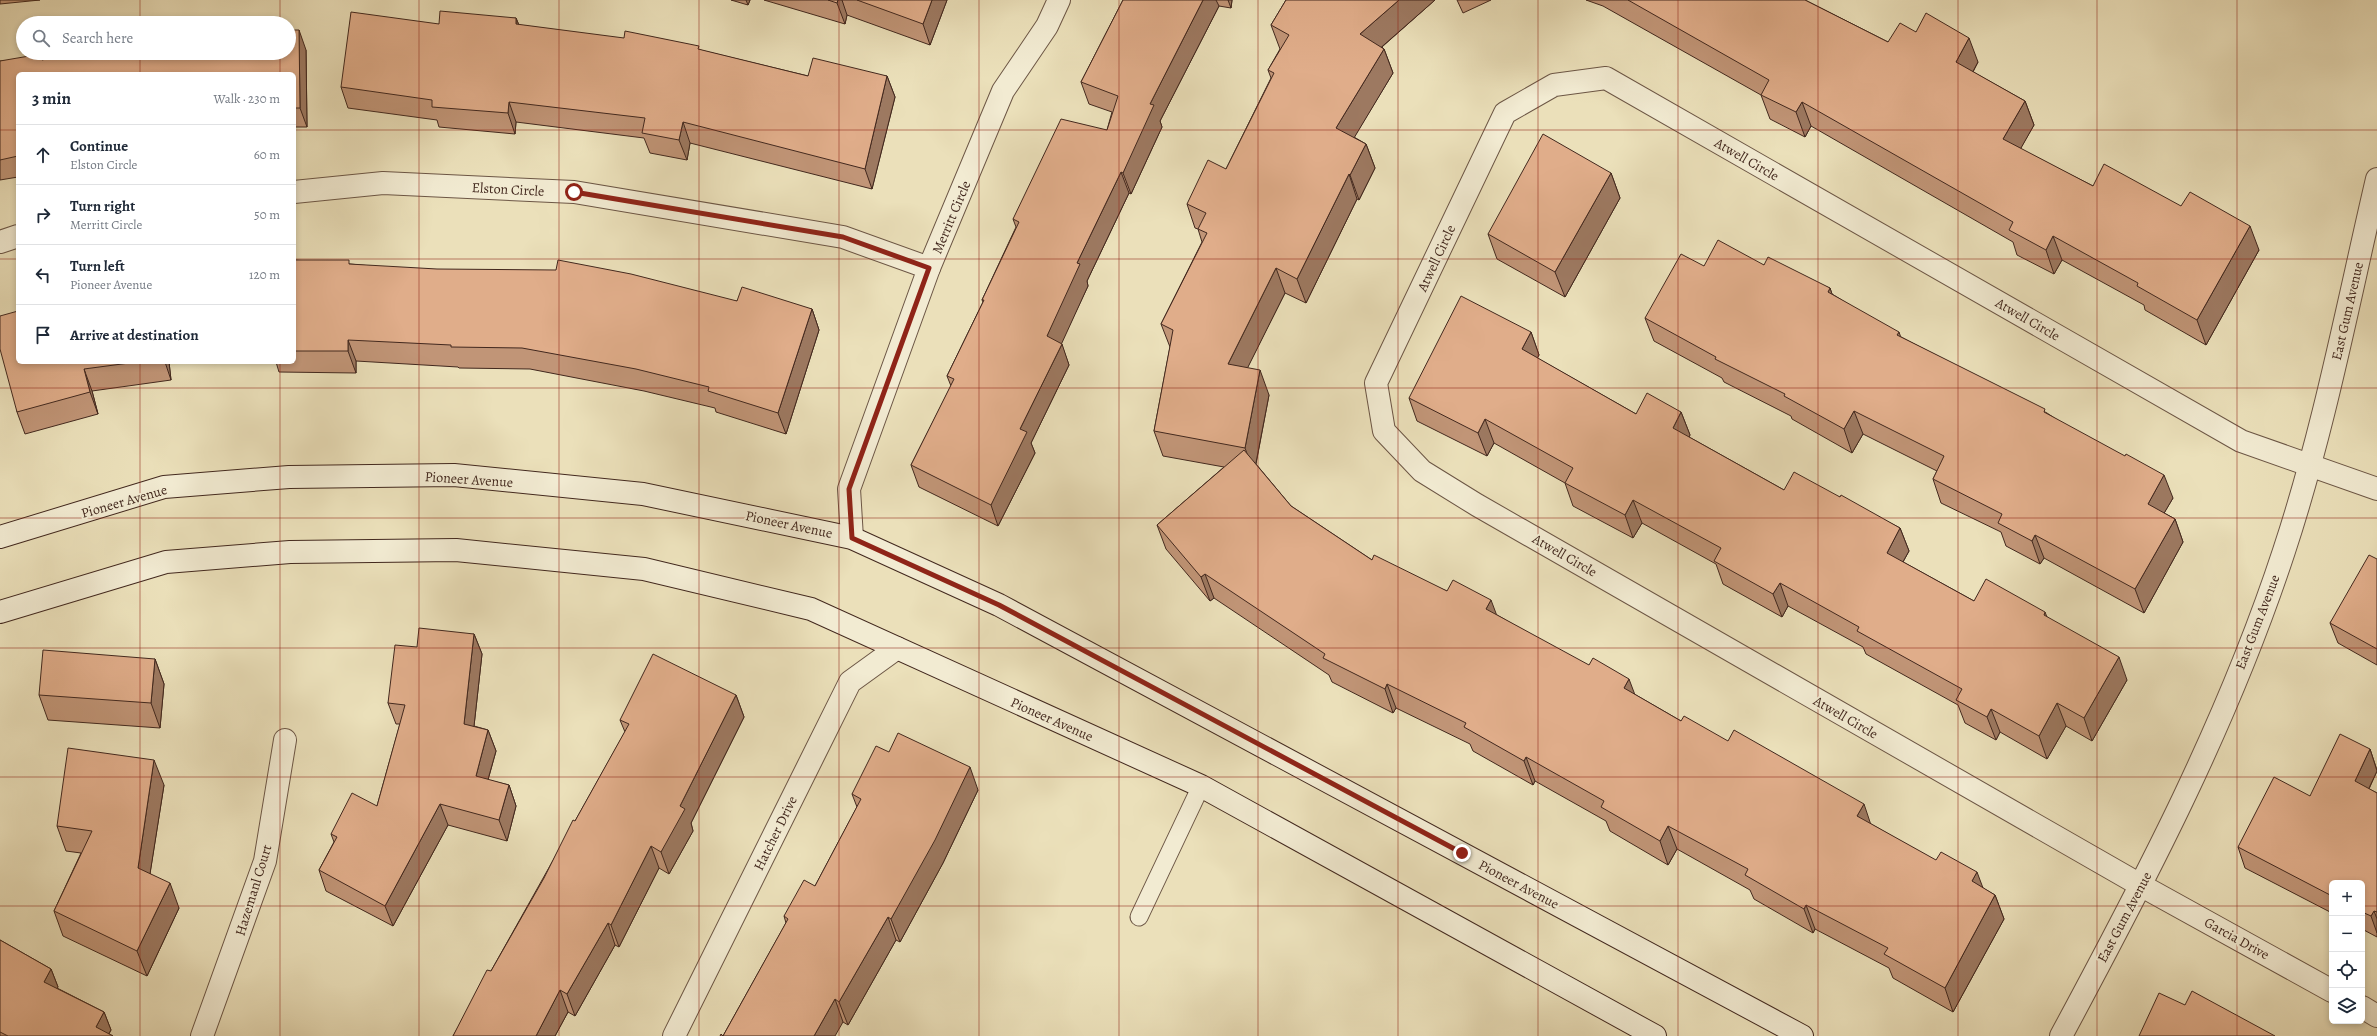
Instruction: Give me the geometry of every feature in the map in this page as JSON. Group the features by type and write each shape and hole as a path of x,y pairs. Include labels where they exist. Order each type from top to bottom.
{"street":[{"name":"Merritt Circle","path":"852,538 849,489 929,268 1003,92 1048,26 1059,0"},
{"name":"Atwell Circle","path":"2142,886 1484,509 1422,471 1384,431 1376,383 1504,113 1554,85 1606,78 2241,441 2377,489"},
{"name":"East Gum Avenue","path":"2061,1036 2142,886 2216,731 2284,551 2309,465 2377,179"},
{"name":"Elston Circle","path":"296,192 383,183 574,192 843,237 929,268"},
{"path":"0,242 16,237"},
{"name":"Pioneer Avenue","path":"0,537 164,487 289,477 454,475 643,494 852,538 999,605 1802,1036"},
{"name":"Pioneer Avenue","path":"0,612 166,562 290,552 456,550 644,569 811,609 1201,786 1654,1036"},
{"name":"Hatcher Drive","path":"674,1036 850,682 897,648"},
{"name":"Hazemanl Court","path":"202,1036 265,861 285,740"},
{"name":"Garcia Drive","path":"2142,886 2329,989"},
{"path":"2365,1009 2377,1016"}],"lane":[{"path":"1139,917 1201,786"}],"building":[{"path":"828,0 838,0 837,3"},
{"path":"857,0 932,0 923,24"},
{"path":"1123,0 1203,0 1150,104 1154,105 1123,173 1121,172 1077,263 1080,264 1047,336 1062,344 1020,429 1027,432 991,505 911,465 954,379 947,376 984,300 982,300 1019,222 1013,219 1061,119 1107,130 1118,96 1081,82"},
{"path":"1286,0 1399,0 1360,34 1384,49 1336,128 1366,144 1350,175 1349,174 1297,279 1276,268 1228,364 1260,370 1245,448 1154,431 1173,330 1161,324 1207,233 1198,229 1206,213 1187,204 1208,160 1226,169 1274,73 1268,70 1289,35 1271,25"},
{"path":"1628,0 1805,0 1888,42 1900,23 1916,32 1926,13 1969,38 1956,62 2025,101 2003,139 2093,186 2104,164 2181,206 2190,192 2250,226 2197,320 2137,286 2138,283 2053,236 2046,250 2009,230 2013,222 1802,102 1796,112 1761,95 1769,80"},
{"path":"440,11 516,18 516,24 624,38 625,31 699,46 698,49 808,76 813,58 887,76 865,169 683,122 679,140 642,133 645,118 509,102 508,113 432,107 432,100 341,87 351,12 439,24"},
{"path":"296,30 299,30 300,108 296,108 296,72 16,72 16,156 0,160 0,61 16,58 16,60 296,60"},
{"path":"1543,134 1611,173 1555,272 1488,234"},
{"path":"1718,240 1764,265 1768,257 1830,288 1828,292 1899,332 1897,335 2045,409 2044,412 2125,456 2126,454 2164,475 2148,504 2175,519 2135,589 2035,535 2032,541 1998,523 2002,514 1933,479 1944,456 1854,411 1844,429 1784,396 1785,394 1715,359 1716,357 1645,318 1681,254 1704,266"},
{"path":"296,260 349,260 349,264 437,269 556,270 558,260 631,274 737,301 742,287 812,309 778,413 708,391 709,387 636,369 522,348 451,347 451,345 348,340 348,351 296,351"},
{"path":"1461,296 1531,332 1522,349 1636,414 1647,393 1681,412 1673,428 1784,490 1794,472 1840,497 1841,495 1900,528 1887,553 1974,601 1986,579 2045,612 2044,615 2119,657 2084,718 2057,703 2039,736 1991,709 1987,717 1956,700 1962,689 1857,631 1859,627 1780,583 1773,594 1714,561 1721,548 1633,500 1625,515 1565,483 1573,468 1485,419 1478,433 1409,398"},
{"path":"16,312 16,364 122,364 84,369 90,392 17,412 0,349 0,316"},
{"path":"1244,450 1291,506 1372,560 1374,555 1447,591 1453,580 1491,600 1486,609 1589,665 1593,658 1629,679 1624,688 1681,721 1684,716 1728,741 1734,730 1864,804 1857,816 1936,860 1941,852 1977,872 1972,881 1995,895 1945,988 1884,954 1888,948 1806,905 1804,909 1745,875 1748,869 1668,826 1660,841 1601,807 1604,801 1526,757 1524,761 1464,727 1466,723 1387,684 1385,689 1323,658 1325,654 1205,574 1201,577 1157,525"},
{"path":"2369,555 2377,559 2377,649 2330,623"},
{"path":"419,628 474,634 464,724 488,730 476,776 509,785 499,820 440,804 385,906 319,870 337,837 331,834 352,793 377,806 405,705 388,703 395,645 417,647"},
{"path":"43,650 155,659 151,703 39,695"},
{"path":"653,654 736,695 680,806 685,809 661,852 651,846 611,925 608,923 567,994 560,990 536,1036 453,1036 487,970 491,971 544,878 573,820 575,821 629,724 620,720"},
{"path":"898,733 970,767 935,840 891,919 888,917 839,1002 835,999 814,1036 723,1036 788,919 784,916 804,880 815,886 861,799 852,794 876,746 889,752"},
{"path":"2340,734 2370,749 2355,781 2377,793 2377,912 2374,911 2371,916 2365,913 2365,880 2329,880 2329,894 2238,847 2274,777 2310,796"},
{"path":"68,748 154,760 138,868 170,883 137,951 54,911 92,831 57,826"},
{"path":"0,940 51,969 44,982 104,1012 96,1027 113,1036 8,1036 0,1032"},
{"path":"2192,991 2275,1036 2139,1036 2159,993 2185,1005"}],"route":[{"path":"574,192 843,237 929,268 849,489 852,538 999,605 1462,853"}]}
